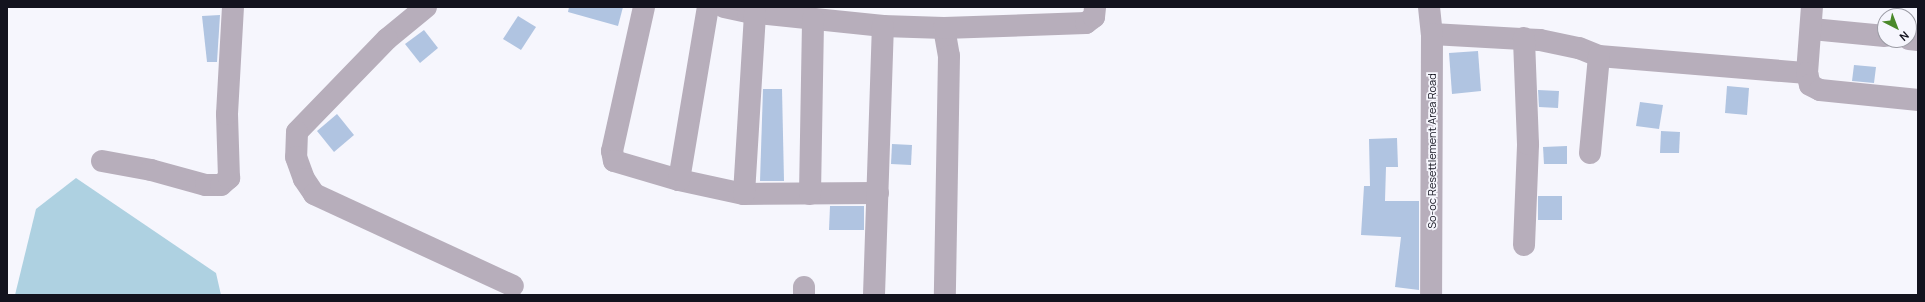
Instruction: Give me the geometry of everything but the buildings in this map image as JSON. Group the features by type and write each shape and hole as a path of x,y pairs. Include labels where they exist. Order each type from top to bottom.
{"street":[{"path":"102,161 151,170 206,185 221,185 229,178 227,114 233,7"},
{"path":"426,7 387,39 297,132 296,157 304,179 314,194 513,286"},
{"path":"644,7 613,158 618,164 679,180 744,194 878,193"},
{"path":"679,180 708,7"},
{"path":"724,7 754,13 883,26 944,28 1086,22 1094,17 1095,7"},
{"name":"So-oc Resettlement Area Road","path":"1429,7 1432,34 1431,295"},
{"path":"1812,7 1812,29 1806,73 1810,85 1820,90 1918,100"},
{"path":"744,194 754,13"},
{"path":"810,194 813,19"},
{"path":"874,295 883,26"},
{"path":"944,28 950,56 945,295"},
{"path":"1812,29 1877,35"},
{"path":"1432,34 1524,38 1579,48 1599,56 1806,73"},
{"path":"1524,38 1528,144 1524,245"},
{"path":"1590,153 1599,56"}],"water":[{"path":"76,178 216,273 221,295 15,295 36,209"}]}
